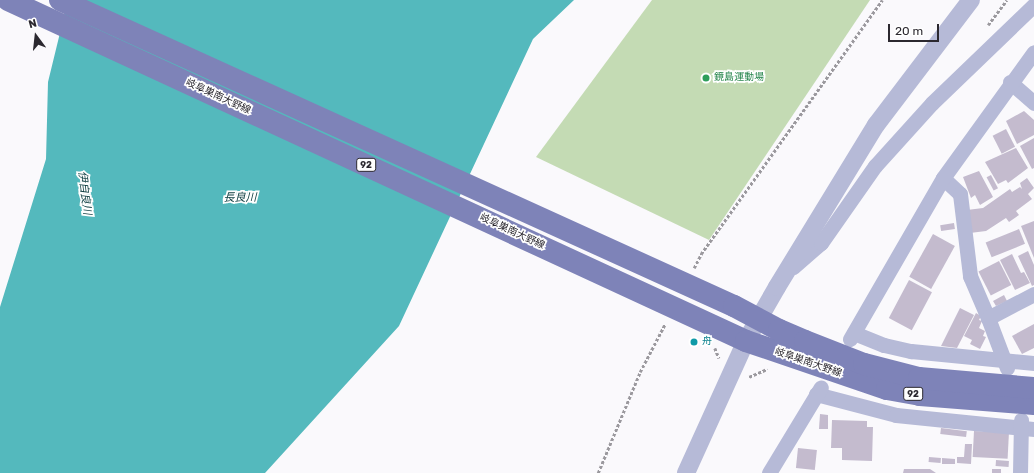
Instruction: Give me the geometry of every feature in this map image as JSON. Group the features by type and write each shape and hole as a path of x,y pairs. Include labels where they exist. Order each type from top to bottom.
{"main road":[{"name":"岐阜巣南大野線","path":"8,0 724,330 746,342 801,350 919,378 1034,388"},
{"name":"岐阜巣南大野線","path":"60,0 760,318 779,330 801,350 887,389 920,395 1028,420"}],"street":[{"path":"686,473 746,342 876,125 971,0"},
{"path":"788,272 821,242 876,166 932,103 1034,5"},
{"path":"1031,58 1010,82 943,178 852,336 911,351 1005,365 1034,363"},
{"path":"1010,82 1034,103"},
{"path":"943,178 960,194 970,276 988,318 1005,365"},
{"path":"988,318 1034,294"},
{"path":"770,473 819,390 896,415 1028,420 1020,473"}],"path":[{"path":"690,275 701,254 882,0"},
{"path":"598,473 640,372 668,316"},
{"path":"744,380 758,371 771,368"}],"green space":[{"name":"鏡島運動場","path":"652,0 870,0 709,240 536,157"}],"water":[{"name":"長良川","path":"68,0 574,0 533,39 399,326 265,473 0,473 0,307 46,159 48,82"}],"building":[{"path":"1024,111 1034,120 1034,135 1017,144 1006,121"},
{"path":"1006,129 1015,147 1002,154 993,136"},
{"path":"1034,138 1034,168 1032,169 1020,146"},
{"path":"1016,148 1028,168 1008,183 1006,180 998,184 985,162"},
{"path":"979,171 993,197 980,205 975,195 971,198 963,177"},
{"path":"991,175 998,188 994,191 987,177"},
{"path":"1027,178 1034,188 1028,194 1032,199 1016,211 1019,215 1009,222 1006,218 986,231 970,233 967,210 983,208 1010,189 1012,192 1020,187 1022,189 1020,183"},
{"path":"1034,221 1034,258 1021,226"},
{"path":"954,223 955,229 941,231 940,225"},
{"path":"1019,229 1025,244 992,257 986,242"},
{"path":"933,234 955,246 931,289 909,277"},
{"path":"1028,251 1034,265 1034,285 1032,286 1018,256"},
{"path":"1012,254 1021,273 1024,272 1030,283 1015,290 1000,260"},
{"path":"999,261 1011,285 991,295 979,271"},
{"path":"909,280 932,292 912,330 889,318"},
{"path":"1004,295 1007,301 996,306 993,301"},
{"path":"960,308 974,315 957,348 941,346"},
{"path":"976,313 981,316 979,320 982,321 979,328 985,331 983,336 986,337 980,349 970,344 972,340 964,336"},
{"path":"1034,324 1034,348 1022,354 1012,336"},
{"path":"820,414 828,415 828,429 819,429"},
{"path":"832,420 867,421 867,427 873,427 872,461 842,460 842,448 831,448"},
{"path":"941,428 967,431 966,437 940,434"},
{"path":"974,431 1009,433 1008,459 973,457"},
{"path":"965,444 972,444 971,464 957,463 957,457 964,457"},
{"path":"798,448 817,450 815,470 796,468"},
{"path":"929,457 941,458 941,463 929,462"},
{"path":"942,458 955,459 955,464 942,464"},
{"path":"996,460 1009,461 1009,467 996,466"},
{"path":"904,469 930,469 936,473 903,473"},
{"path":"992,469 1001,469 1001,473 992,473"}],"place":[{"name":"鏡島運動場","path":"706,78"},
{"name":"舟","path":"694,342"}],"water label":[{"name":"伊自良川","path":"84,193"}]}
